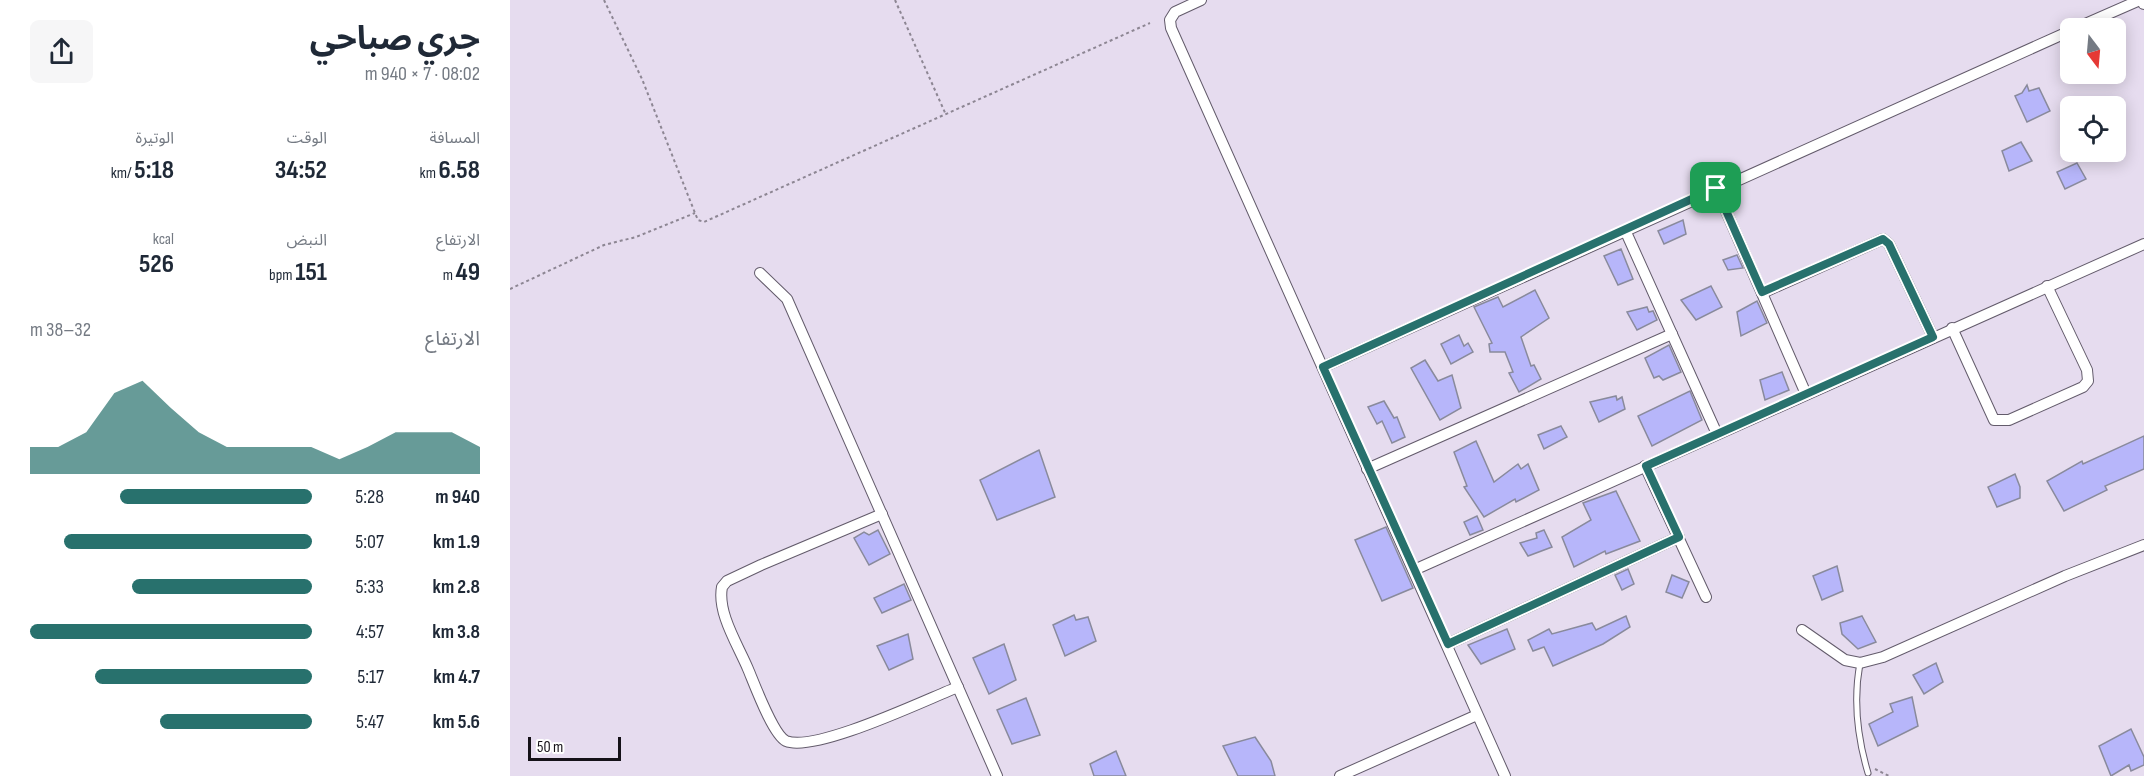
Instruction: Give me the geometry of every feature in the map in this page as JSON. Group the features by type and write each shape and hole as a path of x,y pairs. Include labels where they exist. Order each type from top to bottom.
{"street":[{"path":"1201,0 1175,12 1170,20 1171,28 1505,776"},
{"path":"2100,18 2142,1"},
{"path":"1323,367 1716,188 2060,35"},
{"path":"1716,188 1806,394"},
{"path":"1625,230 1717,434"},
{"path":"1762,292 1883,239 1889,244 1933,337"},
{"path":"1414,570 2144,244"},
{"path":"760,273 787,299 997,776"},
{"path":"1952,328 1994,420 2009,420 2073,392 2083,387 2088,381 2087,370 2047,286"},
{"path":"1367,469 1672,334"},
{"path":"1646,466 1706,597"},
{"path":"882,514 761,565 727,581 722,587 721,594 726,617 762,699 780,736 785,741 816,742 958,687"},
{"path":"1448,644 1679,537"},
{"path":"1802,630 1845,660 1860,663 1883,657 2065,576 2144,545"},
{"path":"1340,776 1477,715"}],"lane":[{"path":"1860,663 1856,682 1857,736 1868,772"}],"path":[{"path":"604,0 642,79 698,220 704,222 1150,23"},
{"path":"896,0 946,115"},
{"path":"510,289 604,245 636,237 695,213"}],"building":[{"path":"2027,85 2029,91 2039,88 2050,111 2027,122 2015,96 2022,93"},
{"path":"2021,142 2032,161 2009,171 2002,151"},
{"path":"2077,163 2086,179 2065,189 2057,172"},
{"path":"1683,220 1686,234 1664,244 1658,231"},
{"path":"1621,249 1633,279 1618,285 1604,256"},
{"path":"1737,255 1743,268 1728,270 1723,260"},
{"path":"1711,286 1722,307 1696,320 1681,300"},
{"path":"1535,290 1549,318 1521,337 1531,366 1534,365 1541,379 1519,392 1509,373 1513,372 1505,352 1490,352 1489,344 1492,343 1474,307 1498,297 1503,307"},
{"path":"1757,301 1767,323 1741,336 1737,312"},
{"path":"1647,307 1649,312 1653,311 1657,320 1637,330 1627,312"},
{"path":"1459,335 1464,346 1468,343 1473,352 1451,364 1441,344"},
{"path":"1669,345 1681,372 1663,380 1659,376 1654,378 1645,358"},
{"path":"1425,360 1438,381 1452,375 1461,408 1440,420 1411,368"},
{"path":"1782,372 1789,390 1765,400 1760,380"},
{"path":"1690,391 1702,420 1652,446 1638,416"},
{"path":"1616,396 1617,400 1622,397 1625,409 1599,422 1590,402"},
{"path":"1384,401 1394,418 1397,417 1405,437 1392,443 1382,421 1377,424 1368,407"},
{"path":"1561,426 1567,437 1544,449 1538,435"},
{"path":"2144,436 2144,469 2105,486 2107,490 2064,511 2047,481 2082,461 2083,464"},
{"path":"1476,441 1494,482 1518,464 1521,469 1528,464 1539,490 1516,502 1515,499 1484,517 1464,487 1467,486 1454,452"},
{"path":"1039,450 1055,497 997,520 980,480"},
{"path":"2015,474 2020,487 2020,498 1997,507 1988,487"},
{"path":"1616,491 1640,541 1606,554 1605,551 1574,567 1562,537 1591,520 1583,503"},
{"path":"1477,516 1483,530 1470,535 1464,522"},
{"path":"1386,527 1413,588 1382,601 1355,540"},
{"path":"878,530 890,554 869,565 854,538 864,532 869,535"},
{"path":"1544,530 1552,547 1528,556 1520,543 1537,538 1536,533"},
{"path":"1837,566 1843,591 1822,600 1813,576"},
{"path":"1628,569 1634,584 1622,590 1615,575"},
{"path":"1672,575 1689,582 1682,598 1666,592"},
{"path":"904,584 911,600 882,613 874,598"},
{"path":"1074,615 1076,620 1088,617 1096,641 1065,656 1053,625"},
{"path":"1626,616 1630,627 1603,644 1553,666 1544,647 1533,651 1528,640 1549,629 1552,634 1592,623 1596,630"},
{"path":"1862,616 1876,642 1858,649 1842,634 1840,623"},
{"path":"1507,629 1515,649 1481,664 1468,645"},
{"path":"908,634 913,659 889,670 877,646"},
{"path":"1004,644 1016,680 989,694 973,658"},
{"path":"1936,663 1943,682 1924,694 1913,675"},
{"path":"1912,697 1918,726 1878,746 1869,724 1893,712 1890,704"},
{"path":"1026,698 1040,735 1012,744 997,710"},
{"path":"2131,729 2144,757 2144,765 2131,771 2129,765 2111,776 2099,746"},
{"path":"1255,737 1271,761 1275,776 1238,776 1223,746"},
{"path":"1116,751 1126,776 1094,776 1090,764"}],"route":[{"path":"1716,188 1762,292 1883,239 1889,244 1933,337 1646,466 1679,537 1448,644 1367,469 1323,367 1716,188"}]}
